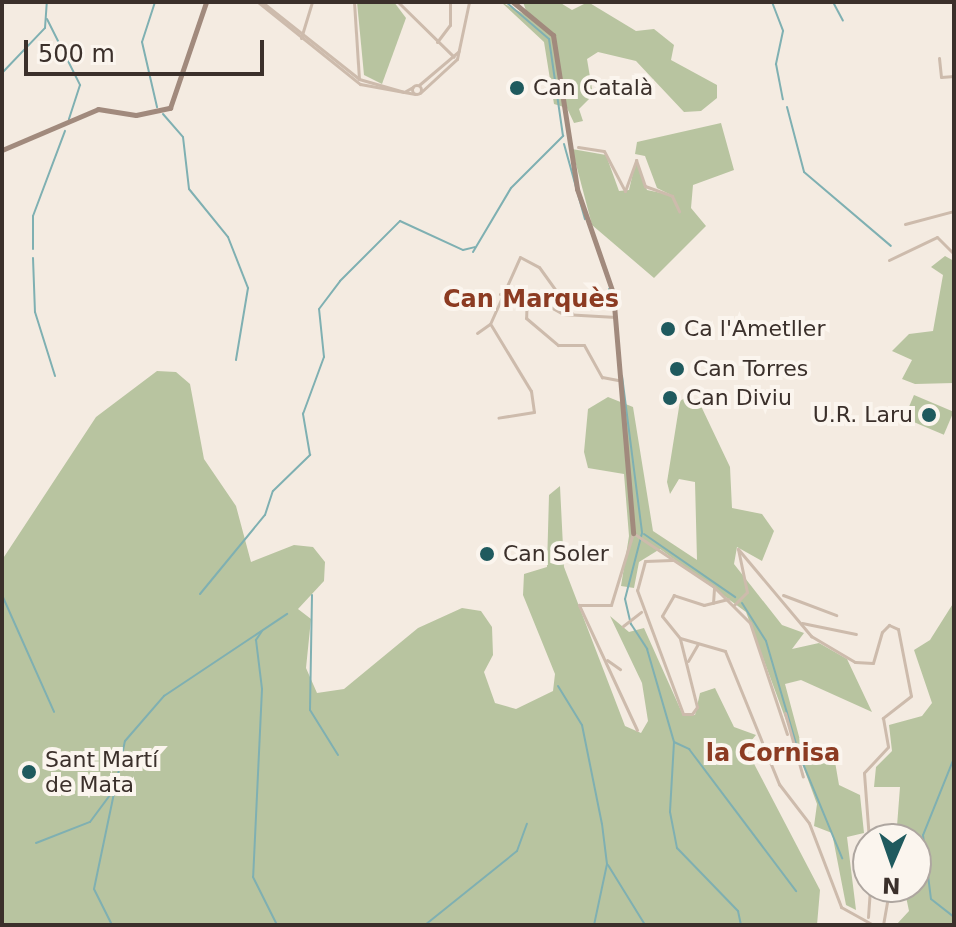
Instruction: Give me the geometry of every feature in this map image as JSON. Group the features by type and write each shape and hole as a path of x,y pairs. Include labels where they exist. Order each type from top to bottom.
{"street":[{"path":"2,150 98,109 136,115 170,108 206,2"},
{"path":"260,2 299,40 363,85 418,93 459,54 469,2"},
{"path":"299,40 312,2"},
{"path":"354,2 359,79"},
{"path":"398,2 454,57"},
{"path":"437,42 450,25 450,2"},
{"path":"513,2 553,35 569,146 616,317 633,533 607,603 579,605 637,730"},
{"path":"299,40 359,79 404,92 450,65 461,48"},
{"path":"447,52 461,48"},
{"path":"447,52 450,65"},
{"path":"454,57 459,54"},
{"path":"939,58 941,77 954,76"},
{"path":"418,93 419,85"},
{"path":"413,87 418,93"},
{"path":"578,147 604,151 625,191 636,160 645,186 672,196 679,211"},
{"path":"905,224 954,211"},
{"path":"889,260 937,237 954,254"},
{"path":"477,333 490,324 498,295 514,262 529,257 572,313"},
{"path":"498,295 527,293 572,313 616,317"},
{"path":"527,293 526,318 558,345 584,345 602,377 623,380"},
{"path":"490,324 531,391 534,412 498,418"},
{"path":"633,533 714,587 750,623 785,713 787,734 803,777"},
{"path":"734,605 747,592 738,549 780,593 802,623 862,665 873,663 889,625 898,629 911,696 883,718 888,747 864,773 868,823"},
{"path":"672,560 645,561 636,575 641,612 683,714 692,714 697,707 680,638 662,616 666,598 713,603 728,599"},
{"path":"713,603 714,587"},
{"path":"780,593 836,615"},
{"path":"623,626 641,612"},
{"path":"802,623 856,634"},
{"path":"680,638 725,651 779,784 809,823 841,907 868,917"},
{"path":"687,665 698,644"},
{"path":"607,660 620,669"},
{"path":"869,903 868,917 873,925"},
{"path":"883,925 887,903"}],"green space":[{"path":"357,2 394,2 406,18 382,84 364,75"},
{"path":"501,2 528,16 523,2 559,2 572,10 588,2 636,31 654,29 674,45 671,60 717,85 717,98 701,111 684,112 636,61 598,52 587,59 593,95 579,109 583,121 574,123 567,108 554,104 544,42"},
{"path":"721,123 734,170 693,185 691,208 706,226 654,278 592,225 572,149 606,155 619,191 629,190 636,160 647,190 671,195 657,188 645,156 635,154 637,142"},
{"path":"945,256 954,261 954,383 915,384 902,379 912,360 892,351 909,334 933,331 943,275 931,267"},
{"path":"157,371 176,372 190,384 204,459 236,506 251,562 294,545 313,547 325,562 324,581 298,609 311,619 306,668 317,693 344,689 418,628 462,608 481,611 492,627 493,655 484,672 495,703 516,709 553,691 555,674 523,595 524,574 547,567 549,495 560,486 564,567 625,726 641,733 648,721 642,683 610,616 629,632 644,628 683,715 695,715 700,693 715,688 734,727 756,735 746,747 820,890 817,925 2,925 2,560 96,417"},
{"name":"U.R. Laru","path":"914,395 954,412 944,435 904,418"},
{"path":"688,396 701,406 730,467 732,508 762,514 774,531 762,561 737,547 734,564 782,625 804,633 792,649 819,643 847,659 872,712 801,680 785,684 801,744 834,756 839,785 860,795 863,823 852,823 852,836 847,837 852,903 855,903 856,910 846,905 832,833 814,826 817,804 746,612 660,549 639,562 634,588 621,586 629,536 624,474 588,468 584,452 588,409 608,397 633,407 653,531 697,560 695,482 679,479 670,494 667,482 680,401"},
{"path":"954,602 954,925 896,925 909,911 907,903 932,903 932,823 897,823 900,787 874,787 876,767 892,751 889,725 922,716 932,703 914,650 930,640"}],"waterway":[{"path":"2,73 45,28 47,2"},
{"path":"155,2 142,42 157,107"},
{"path":"473,252 511,188 563,136 549,39 506,2"},
{"path":"772,2 783,31 776,64 783,99"},
{"path":"833,2 843,21"},
{"path":"47,19 80,85 69,119"},
{"path":"787,107 804,172 891,246"},
{"path":"163,114 183,137 189,189 228,237 248,288 236,360"},
{"path":"33,249 33,216 65,131"},
{"path":"564,144 585,219"},
{"path":"200,594 265,515 273,491 310,455 303,414 324,357 319,309 340,281 400,221 463,250 475,247"},
{"path":"33,258 35,312 55,376"},
{"path":"609,289 611,303"},
{"path":"622,376 642,533 625,599 631,624 647,649 674,742 689,749 796,891"},
{"path":"644,534 735,597"},
{"path":"2,595 54,712"},
{"path":"312,595 310,710 338,755"},
{"path":"742,603 766,641 799,754 842,858"},
{"path":"112,925 94,889 125,741 164,696 287,614"},
{"path":"262,631 256,640 262,689 253,877 277,925"},
{"path":"558,686 582,725 602,824 607,864 594,925"},
{"path":"674,742 670,812 677,848 738,911 741,925"},
{"path":"954,758 923,835 931,899 954,917"},
{"path":"36,843 90,822 116,787"},
{"path":"425,925 517,851 527,824"},
{"path":"608,865 645,925"}],"place":[{"name":"Can Català","path":"517,88"},
{"name":"Ca l'Ametller","path":"668,329"},
{"name":"Can Torres","path":"677,369"},
{"name":"Can Diviu","path":"670,398"},
{"name":"U.R. Laru","path":"929,415"},
{"name":"Can Soler","path":"487,554"},
{"name":"Sant Martí de Mata","path":"29,772"}],"district":[{"name":"Can Marquès","path":"531,300"},
{"name":"la Cornisa","path":"773,754"}]}
